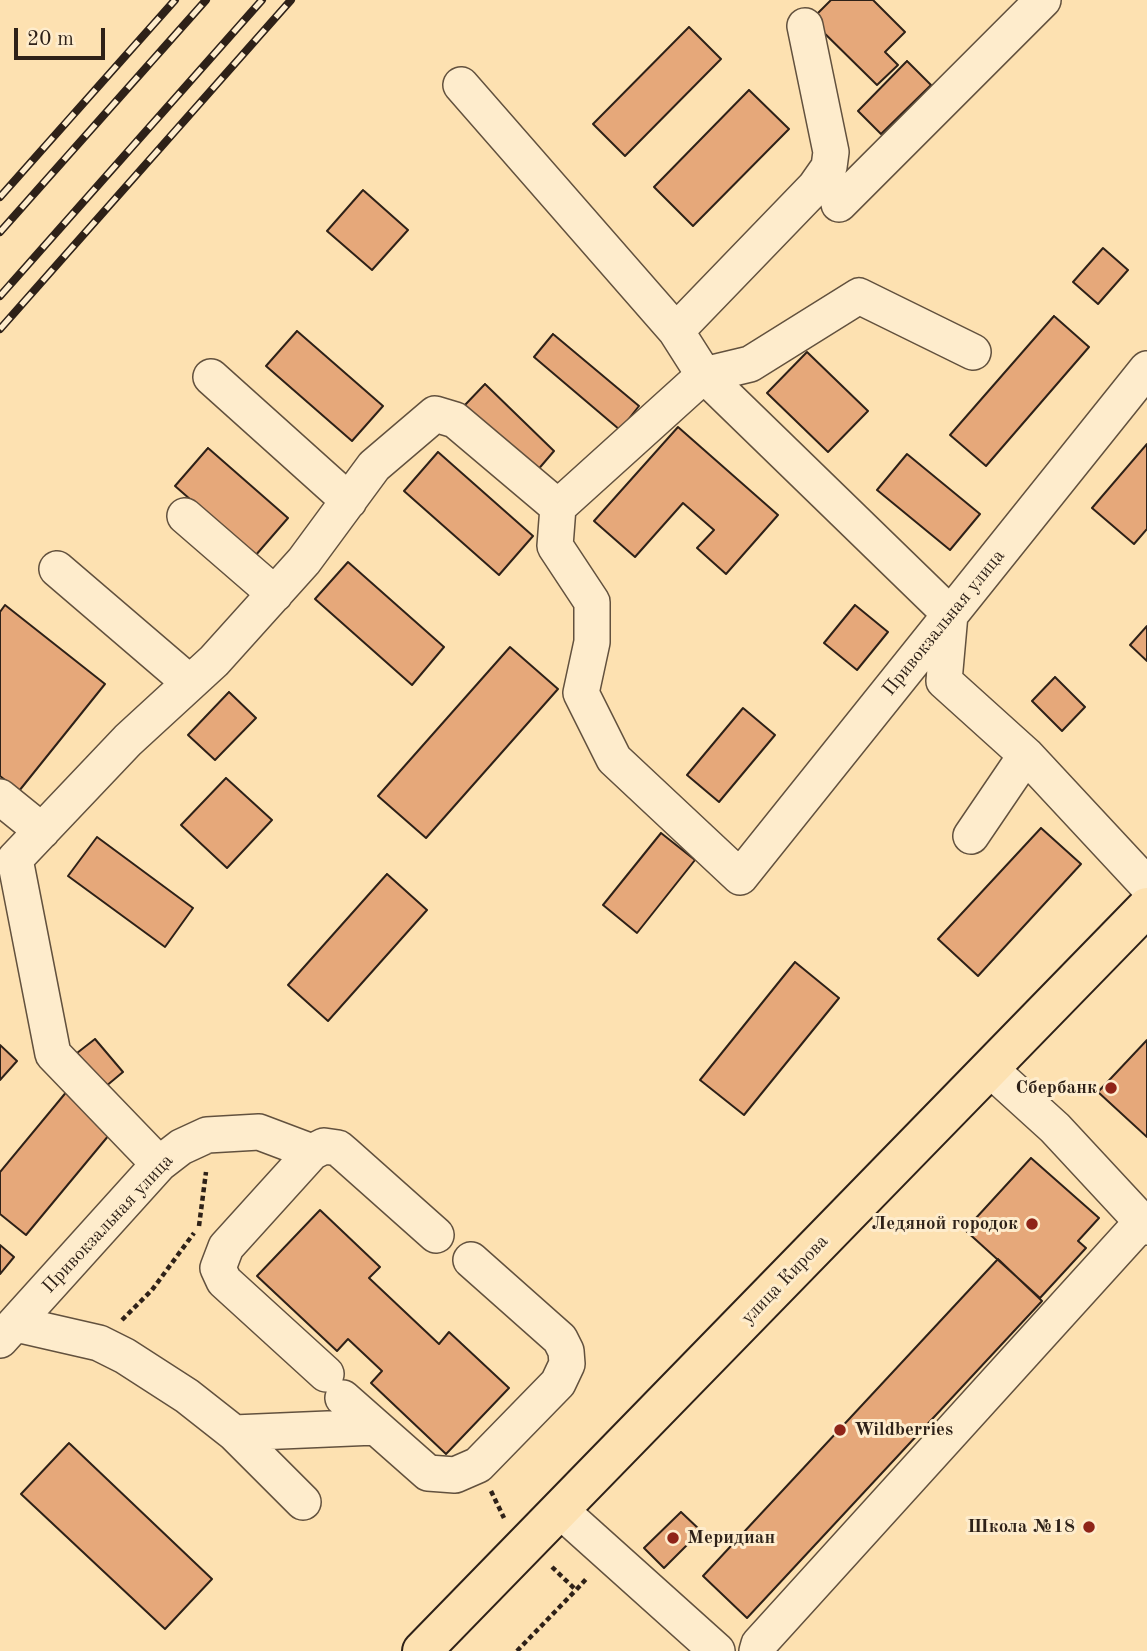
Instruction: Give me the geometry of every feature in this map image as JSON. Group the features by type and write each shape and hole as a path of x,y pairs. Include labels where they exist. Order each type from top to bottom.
{"main road":[{"name":"улица Кирова","path":"422,1651 1147,907"}],"street":[{"path":"839,204 1043,0"},
{"path":"676,331 815,187 829,167 831,152 805,26"},
{"path":"461,85 676,331 704,375 950,614 944,681 1026,755 1147,886"},
{"path":"159,1164 53,1054 8,859 42,831 128,740 214,662 304,561 374,466 435,414 455,420 558,507 704,375 750,364 859,296 973,352"},
{"name":"Привокзальная улица","path":"558,507 555,546 592,602 592,642 580,693 614,759 740,877 1147,369"},
{"path":"211,377 349,501"},
{"path":"185,516 275,594"},
{"path":"57,569 190,683"},
{"path":"971,836 1026,755"},
{"path":"0,797 42,831"},
{"path":"757,1651 759,1644 1144,1225 1055,1128 990,1069"},
{"name":"Привокзальная улица","path":"8,1332 159,1164 181,1147 207,1135 260,1132 312,1152 324,1146 338,1148 436,1235"},
{"path":"312,1152 226,1247 218,1268 224,1281 375,1427 428,1473 455,1475 478,1465 558,1383 567,1364 566,1351 560,1339 471,1260"},
{"path":"8,1332 99,1343 125,1356 187,1396 234,1433 303,1502"},
{"path":"234,1433 375,1427"},
{"path":"560,1510 718,1651"}],"path":[{"path":"99,1343 152,1290 200,1226 207,1135"},
{"path":"517,1651 576,1590"}],"building":[{"path":"831,0 873,0 905,32 885,52 898,65 877,85 811,20"},
{"path":"689,27 721,59 625,156 593,124"},
{"path":"907,61 931,85 881,134 858,111"},
{"path":"749,90 789,129 693,226 654,187"},
{"path":"363,190 408,230 372,270 327,231"},
{"path":"1103,248 1128,270 1098,304 1073,282"},
{"path":"1054,316 1089,347 986,466 950,435"},
{"path":"297,331 383,406 352,441 266,366"},
{"path":"553,334 639,406 620,430 534,357"},
{"path":"807,352 868,411 828,452 767,393"},
{"path":"485,384 554,451 536,472 464,406"},
{"path":"678,427 778,515 726,574 697,548 714,530 683,503 635,557 594,521"},
{"path":"1147,444 1147,529 1134,544 1092,508"},
{"path":"208,448 288,518 255,556 175,486"},
{"path":"438,452 533,536 499,575 404,491"},
{"path":"907,454 980,514 950,550 877,490"},
{"path":"348,562 444,647 412,685 315,599"},
{"path":"5,605 105,684 19,791 0,776 0,612"},
{"path":"855,605 888,632 857,670 824,643"},
{"path":"1147,626 1147,661 1130,645"},
{"path":"510,647 558,689 426,838 378,796"},
{"path":"1055,677 1085,707 1062,731 1032,701"},
{"path":"229,692 256,718 215,760 188,735"},
{"path":"743,708 775,735 719,802 687,775"},
{"path":"226,778 272,820 227,868 181,825"},
{"path":"1041,828 1081,864 978,976 938,939"},
{"path":"661,833 695,860 637,933 603,905"},
{"path":"97,837 193,908 165,947 68,876"},
{"path":"387,874 427,910 328,1021 288,985"},
{"path":"795,962 839,998 744,1115 700,1080"},
{"path":"95,1039 123,1072 105,1087 77,1053"},
{"path":"1147,1040 1147,1137 1098,1092"},
{"path":"0,1045 17,1061 0,1080"},
{"path":"68,1090 114,1129 26,1235 0,1214 0,1172"},
{"name":"Ледяной городок","path":"1031,1158 1099,1218 1078,1241 1086,1248 1040,1298 965,1230"},
{"path":"320,1210 380,1267 369,1278 439,1344 449,1332 509,1388 446,1454 371,1383 382,1371 348,1339 337,1351 257,1276"},
{"path":"0,1245 14,1257 0,1274"},
{"path":"998,1259 1042,1301 747,1618 703,1576"},
{"path":"69,1443 212,1579 165,1629 21,1494"},
{"path":"681,1512 701,1531 664,1568 644,1548"}],"railway":[{"path":"0,197 175,0"},
{"path":"0,232 206,0"},
{"path":"0,296 262,0"},
{"path":"0,329 291,0"}],"place":[{"name":"Сбербанк","path":"1111,1088"},
{"name":"Ледяной городок","path":"1032,1224"},
{"name":"Wildberries","path":"840,1430"},
{"name":"Школа №18","path":"1089,1527"},
{"name":"Меридиан","path":"673,1538"}]}
